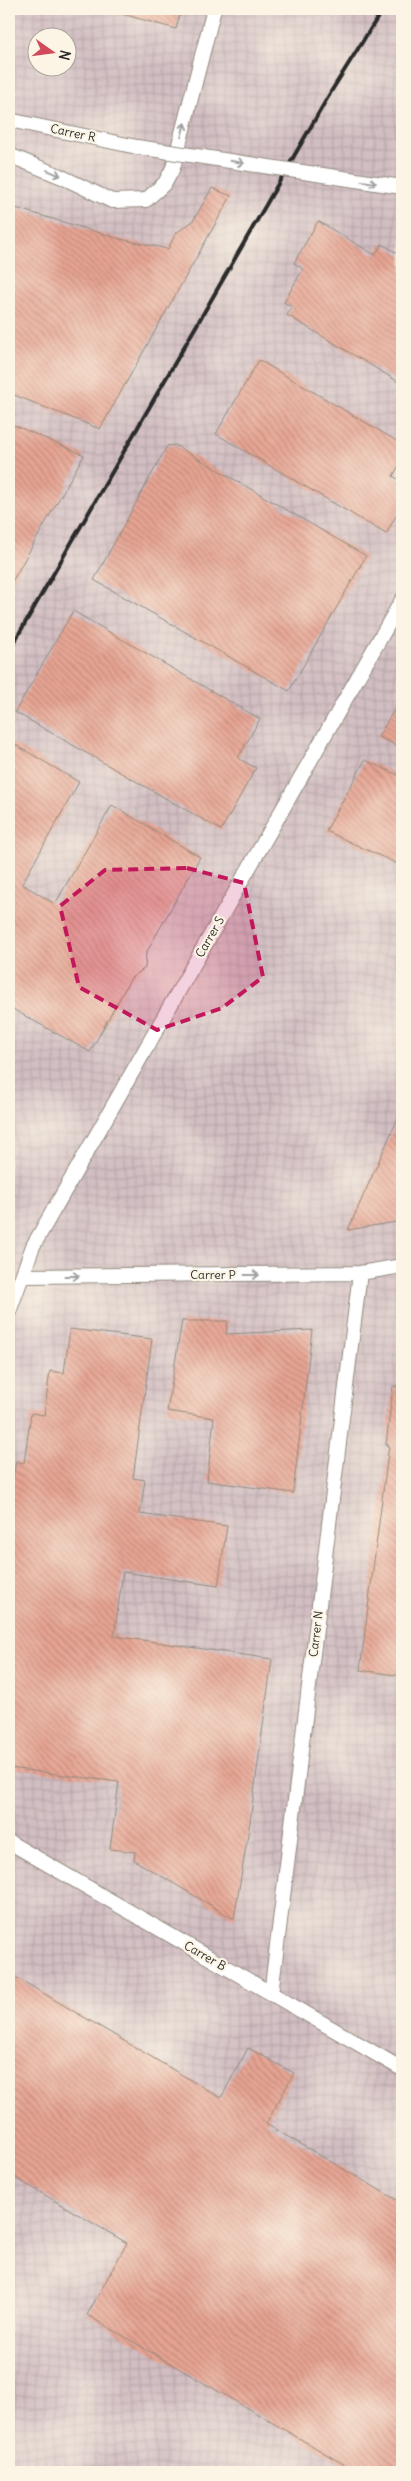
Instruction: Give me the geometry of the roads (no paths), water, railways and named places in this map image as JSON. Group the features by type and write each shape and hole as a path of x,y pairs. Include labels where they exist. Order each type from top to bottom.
{"street":[{"path":"9,155 62,176 112,201 146,200 165,183 173,168 214,9"},
{"name":"Carrer R","path":"9,120 137,147 402,187"},
{"name":"Carrer S","path":"9,1312 33,1246 402,600"},
{"name":"Carrer P","path":"23,1276 360,1273 402,1266"},
{"name":"Carrer N","path":"271,1994 360,1273"},
{"name":"Carrer B","path":"9,1842 402,2069"}],"railway":[{"path":"9,651 332,90 383,9"}]}
